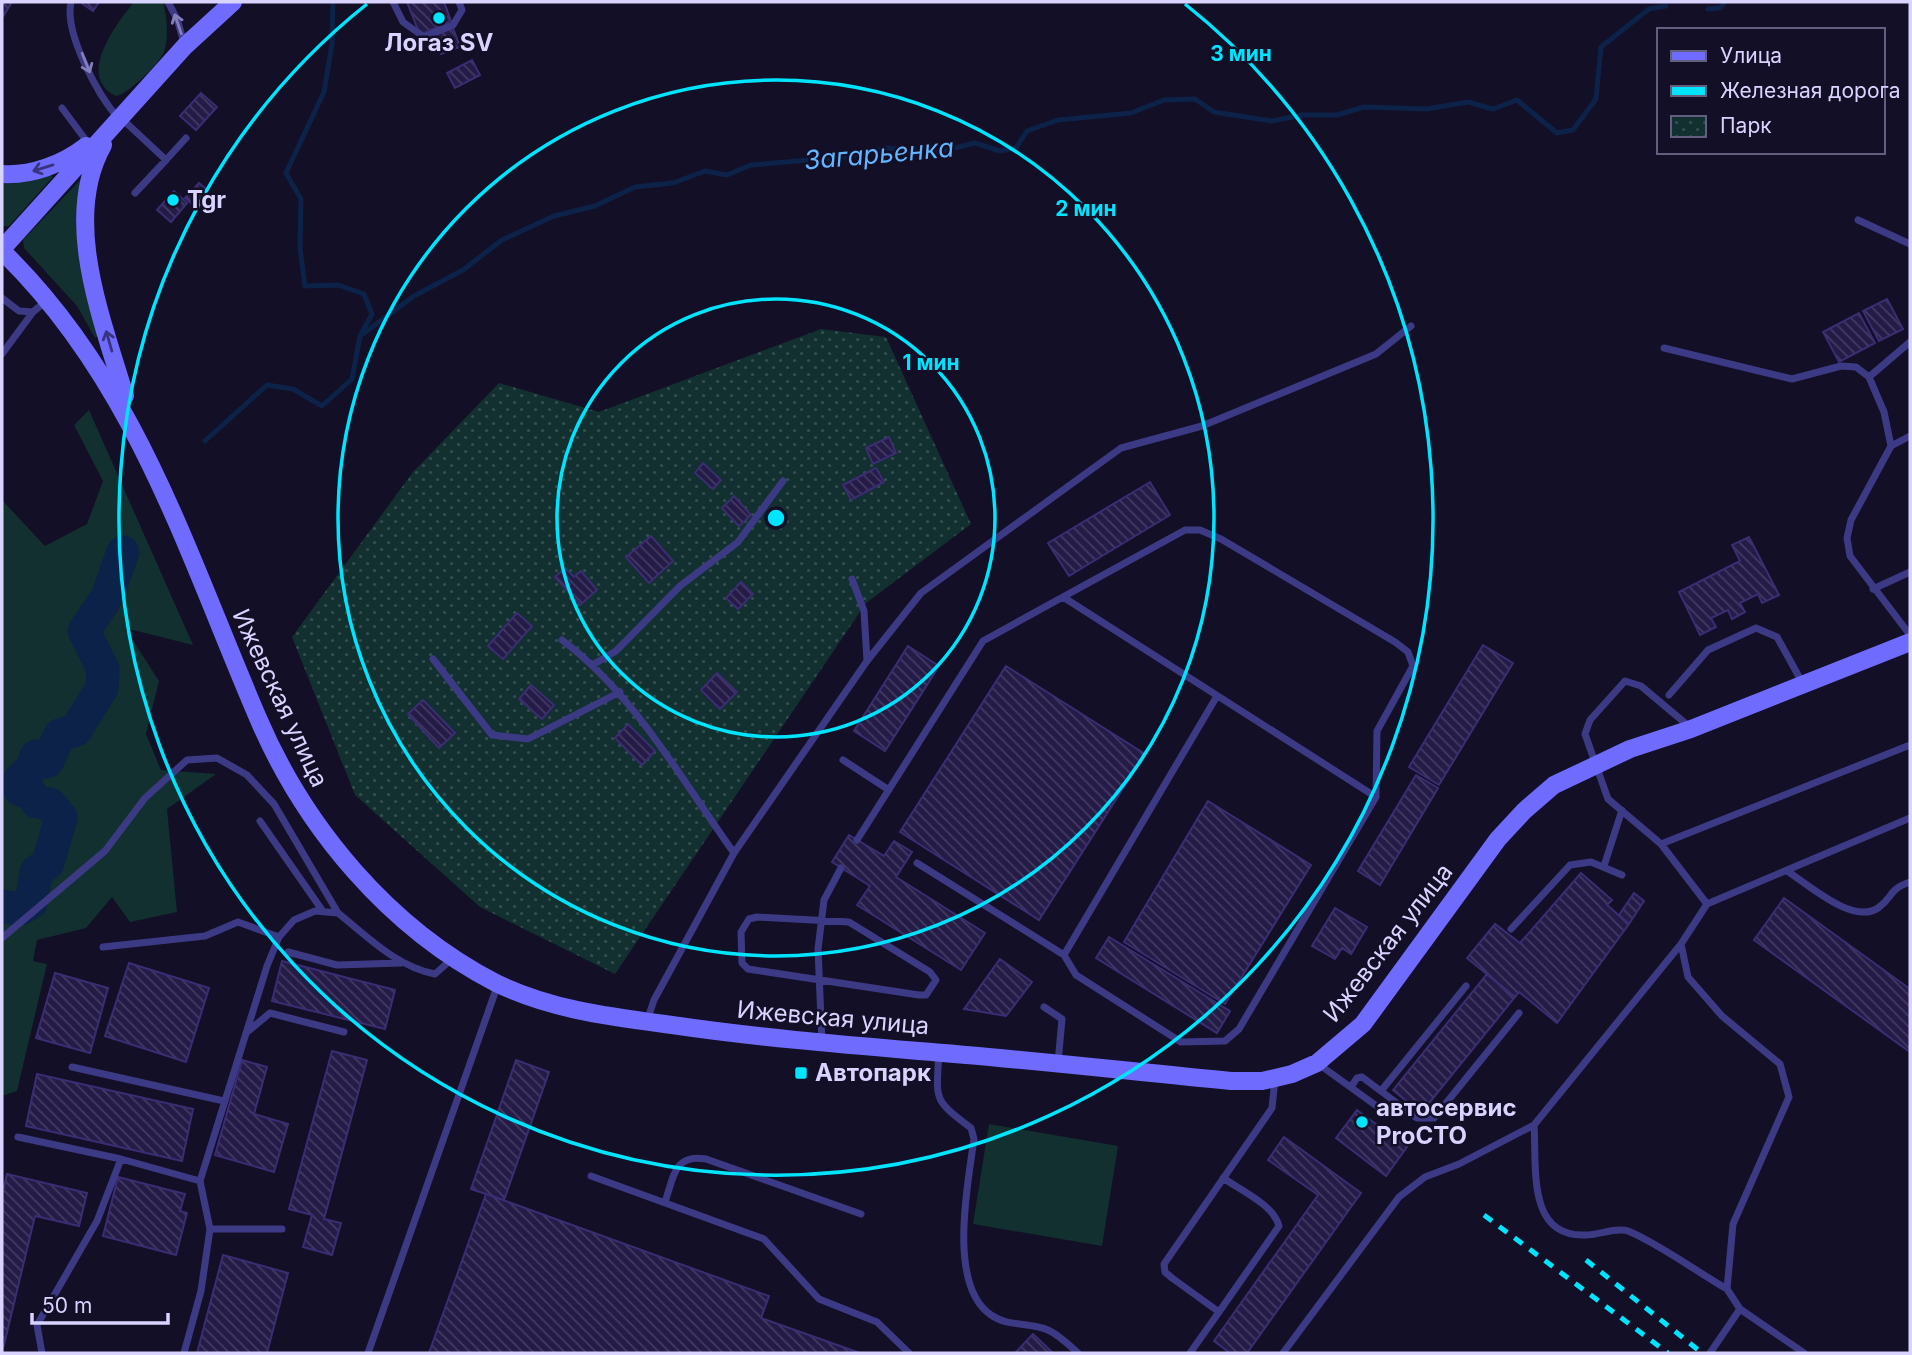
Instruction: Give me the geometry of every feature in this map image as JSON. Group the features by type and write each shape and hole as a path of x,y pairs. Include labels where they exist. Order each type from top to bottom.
{"street":[{"path":"2,250 185,46 233,2"},
{"path":"2,174 33,171 56,164 89,143 119,118"},
{"path":"119,118 93,163 86,209 86,237 98,304 135,430"},
{"name":"Ижевская улица","path":"2,250 48,300 108,381 135,430 260,724 297,796 349,866 398,915 453,958 498,984 563,1008 647,1022 822,1043 1231,1081 1275,1078 1317,1063 1363,1024 1498,839 1524,811 1554,785 1595,763 1691,729 1910,642"}],"lane":[{"path":"71,2 69,12 72,30 93,80 119,118 166,160"},
{"path":"168,2 177,19 185,46"},
{"path":"393,2 403,22 424,37 453,25 462,10 459,2"},
{"path":"62,108 89,143"},
{"path":"135,193 186,138"},
{"path":"1858,220 1910,244"},
{"path":"2,298 19,311 33,313"},
{"path":"2,354 33,313 48,300"},
{"path":"647,1022 654,1000 734,853 867,661 922,593 1121,448 1202,426 1376,354 1411,326"},
{"path":"1870,377 1910,342"},
{"path":"1664,348 1791,379 1841,366 1856,367 1870,377 1884,412 1891,446"},
{"path":"1910,436 1891,446 1851,520 1847,538 1850,556 1910,635"},
{"path":"594,664 616,651 680,586 738,542 783,481"},
{"path":"857,840 983,641 1185,530 1200,530 1221,539 1408,652 1413,666 1377,731 1377,797 1239,1029 1225,1041 1181,1042 1076,975 1064,954 918,863"},
{"path":"1873,589 1910,572"},
{"path":"852,579 864,611 867,661"},
{"path":"1063,597 1377,797"},
{"path":"1669,695 1707,650 1756,628 1777,638 1803,684"},
{"path":"562,640 594,664 620,692 734,853"},
{"path":"433,659 492,735 528,739 620,692"},
{"path":"1691,729 1641,686 1625,681 1585,727 1608,799 1661,844 1707,904"},
{"path":"1064,954 1217,695"},
{"path":"1661,844 1910,745"},
{"path":"2,938 105,851 145,798 187,760 217,758 247,775 274,804 338,914 402,964"},
{"path":"843,760 889,790"},
{"path":"1604,866 1622,810"},
{"path":"1283,1353 1399,1197 1425,1177 1458,1164 1534,1125 1681,944 1707,904 1910,818"},
{"path":"260,821 322,910"},
{"path":"1511,929 1570,864 1584,861 1604,866 1622,875"},
{"path":"822,1043 819,981 824,900 841,868"},
{"path":"1787,871 1851,913 1869,913 1881,906 1894,887 1910,882"},
{"path":"184,1353 201,1291 210,1229 200,1181 245,1034 279,936 303,914 322,910 338,914"},
{"path":"757,917 822,920 849,922 862,928 930,972 936,980 926,995 919,995 748,969 742,963 741,932 749,919 757,917"},
{"path":"103,947 205,936 238,922 279,936"},
{"path":"1681,944 1688,976 1722,1016 1780,1064 1789,1097 1733,1224 1727,1289"},
{"path":"288,952 337,965 402,964 435,974 453,958"},
{"path":"368,1353 498,984"},
{"path":"1381,1091 1466,986"},
{"path":"1044,1007 1062,1019 1058,1064"},
{"path":"245,1034 270,1013 344,1032"},
{"path":"1350,1087 1360,1077 1418,1118 1434,1118 1519,1013"},
{"path":"940,1052 936,1092 950,1115 971,1128 974,1139 962,1235 975,1295 990,1314 1007,1322 1048,1330 1078,1353"},
{"path":"1317,1063 1378,1107"},
{"path":"72,1067 225,1101"},
{"path":"1219,1312 1165,1272 1164,1264 1272,1108 1275,1078"},
{"path":"1534,1125 1539,1206 1546,1221 1564,1233 1584,1236 1626,1230 1727,1289 1740,1309 1804,1353"},
{"path":"18,1137 121,1159 200,1181"},
{"path":"665,1202 675,1172 682,1161 691,1157 706,1159 861,1214"},
{"path":"42,1353 37,1325 97,1221 121,1159"},
{"path":"591,1176 764,1240 820,1299 877,1322 909,1353"},
{"path":"1190,1353 1279,1226 1277,1218 1269,1211 1223,1178"},
{"path":"210,1229 282,1229"},
{"path":"1710,1353 1740,1309"}],"green space":[{"path":"134,2 163,2 167,27 166,46 161,57 135,85 116,96 104,87 99,76 99,63 110,36"},
{"path":"47,174 53,177 9,226 2,226 2,184"},
{"path":"81,179 84,180 77,230 79,254 99,335 95,338 77,306 24,248 23,240"},
{"path":"821,329 886,337 971,524 866,603 615,974 480,907 355,795 292,637 413,472 499,383 599,412"},
{"path":"89,410 193,645 125,628 159,681 146,734 161,770 216,774 167,809 177,912 130,922 112,897 86,928 37,940 33,961 47,964 17,1091 2,1096 2,500 45,546 87,524 103,481 74,425"},
{"path":"989,1124 1118,1146 1102,1246 973,1224"}],"building":[{"path":"2,2 12,2 2,18"},
{"path":"80,2 99,2 93,11"},
{"path":"407,2 444,2 451,21 420,35"},
{"path":"453,28 460,47 441,54 434,35"},
{"path":"472,60 480,75 455,88 447,73"},
{"path":"201,93 217,107 196,130 180,116"},
{"path":"199,183 206,189 192,204 185,198"},
{"path":"174,191 187,203 171,222 157,210"},
{"path":"1887,299 1903,329 1879,341 1863,311"},
{"path":"1859,313 1875,343 1839,362 1823,332"},
{"path":"889,437 896,453 873,464 866,448"},
{"path":"703,463 721,480 713,489 695,473"},
{"path":"876,468 884,482 851,500 843,485"},
{"path":"1150,482 1170,515 1069,576 1048,543"},
{"path":"734,496 751,515 739,526 722,508"},
{"path":"651,536 673,561 649,583 626,557"},
{"path":"1749,537 1779,595 1762,603 1758,594 1740,603 1745,612 1732,619 1728,610 1711,618 1716,627 1700,635 1679,592 1740,561 1732,545"},
{"path":"565,568 574,577 581,571 597,590 580,605 555,577"},
{"path":"741,582 753,594 738,609 726,598"},
{"path":"517,613 532,626 503,659 488,646"},
{"path":"1483,645 1513,663 1439,785 1409,767"},
{"path":"908,646 939,666 885,751 854,731"},
{"path":"1006,666 1145,754 1039,920 900,832"},
{"path":"717,673 737,692 720,709 701,690"},
{"path":"531,685 554,705 542,719 519,699"},
{"path":"423,700 455,733 439,748 408,714"},
{"path":"628,724 655,751 642,765 615,738"},
{"path":"1416,775 1438,788 1380,885 1358,871"},
{"path":"1208,801 1311,865 1225,1004 1124,942"},
{"path":"849,835 884,856 894,841 912,852 896,877 985,933 961,970 857,905 870,886 832,862"},
{"path":"1581,873 1612,900 1607,905 1629,924 1557,1023 1519,992 1515,997 1467,958 1495,924 1520,943"},
{"path":"1634,893 1644,901 1629,924 1619,915"},
{"path":"1784,898 1910,989 1910,1052 1754,940"},
{"path":"1335,908 1367,927 1351,954 1342,948 1335,959 1312,946"},
{"path":"1109,937 1230,1011 1217,1033 1096,958"},
{"path":"1000,959 1032,982 1006,1016 964,1009"},
{"path":"282,961 395,990 385,1029 272,1001"},
{"path":"129,963 209,988 186,1062 105,1036"},
{"path":"55,973 108,988 90,1053 36,1038"},
{"path":"1487,974 1515,997 1421,1113 1393,1090"},
{"path":"332,1051 367,1060 324,1219 341,1223 332,1255 303,1247 312,1215 289,1209"},
{"path":"242,1060 267,1067 254,1114 288,1124 274,1172 215,1155"},
{"path":"516,1060 549,1072 504,1200 471,1189"},
{"path":"37,1074 193,1109 182,1161 26,1126"},
{"path":"1357,1110 1407,1147 1386,1176 1336,1138"},
{"path":"1284,1137 1361,1193 1247,1353 1230,1353 1214,1341 1318,1195 1268,1160"},
{"path":"7,1174 87,1193 79,1226 35,1216 2,1353 2,1195"},
{"path":"118,1177 185,1194 180,1211 187,1213 176,1255 103,1236"},
{"path":"486,1194 769,1296 761,1318 860,1353 429,1353"},
{"path":"223,1255 288,1273 267,1353 197,1353"},
{"path":"1033,1334 1053,1353 1015,1353"}],"waterway":[{"path":"205,441 267,385 293,389 322,406 352,379 360,336 372,314 364,294 338,285 305,286 300,248 301,199 286,173 324,92 332,44 333,2"},
{"name":"Загарьенка","path":"1708,9 1720,8 1725,2"},
{"name":"Загарьенка","path":"360,336 414,296 463,270 502,240 554,216 595,206 635,187 673,183 705,171 727,175 751,165 846,157 888,148 934,153 975,143 1000,151 1016,148 1027,131 1058,120 1131,113 1164,100 1195,99 1214,112 1272,121 1302,115 1337,115 1364,107 1427,109 1468,102 1493,109 1517,100 1557,133 1573,130 1596,99 1601,47 1649,9 1666,6"},
{"path":"2,906 20,909 31,903 36,872 48,863 61,817 50,804 37,802 30,793 20,790 20,779 31,769 36,756 47,762 60,735 76,730 102,688 103,669 84,631 107,597 123,552"}],"railway":[{"path":"1484,1215 1668,1353"},
{"path":"1586,1260 1702,1353"}],"place":[{"name":"Логаз SV","path":"439,18"},
{"name":"Tgr","path":"173,200"},
{"name":"Автопарк","path":"801,1073"},
{"name":"автосервис ProСТО","path":"1362,1122"}]}
